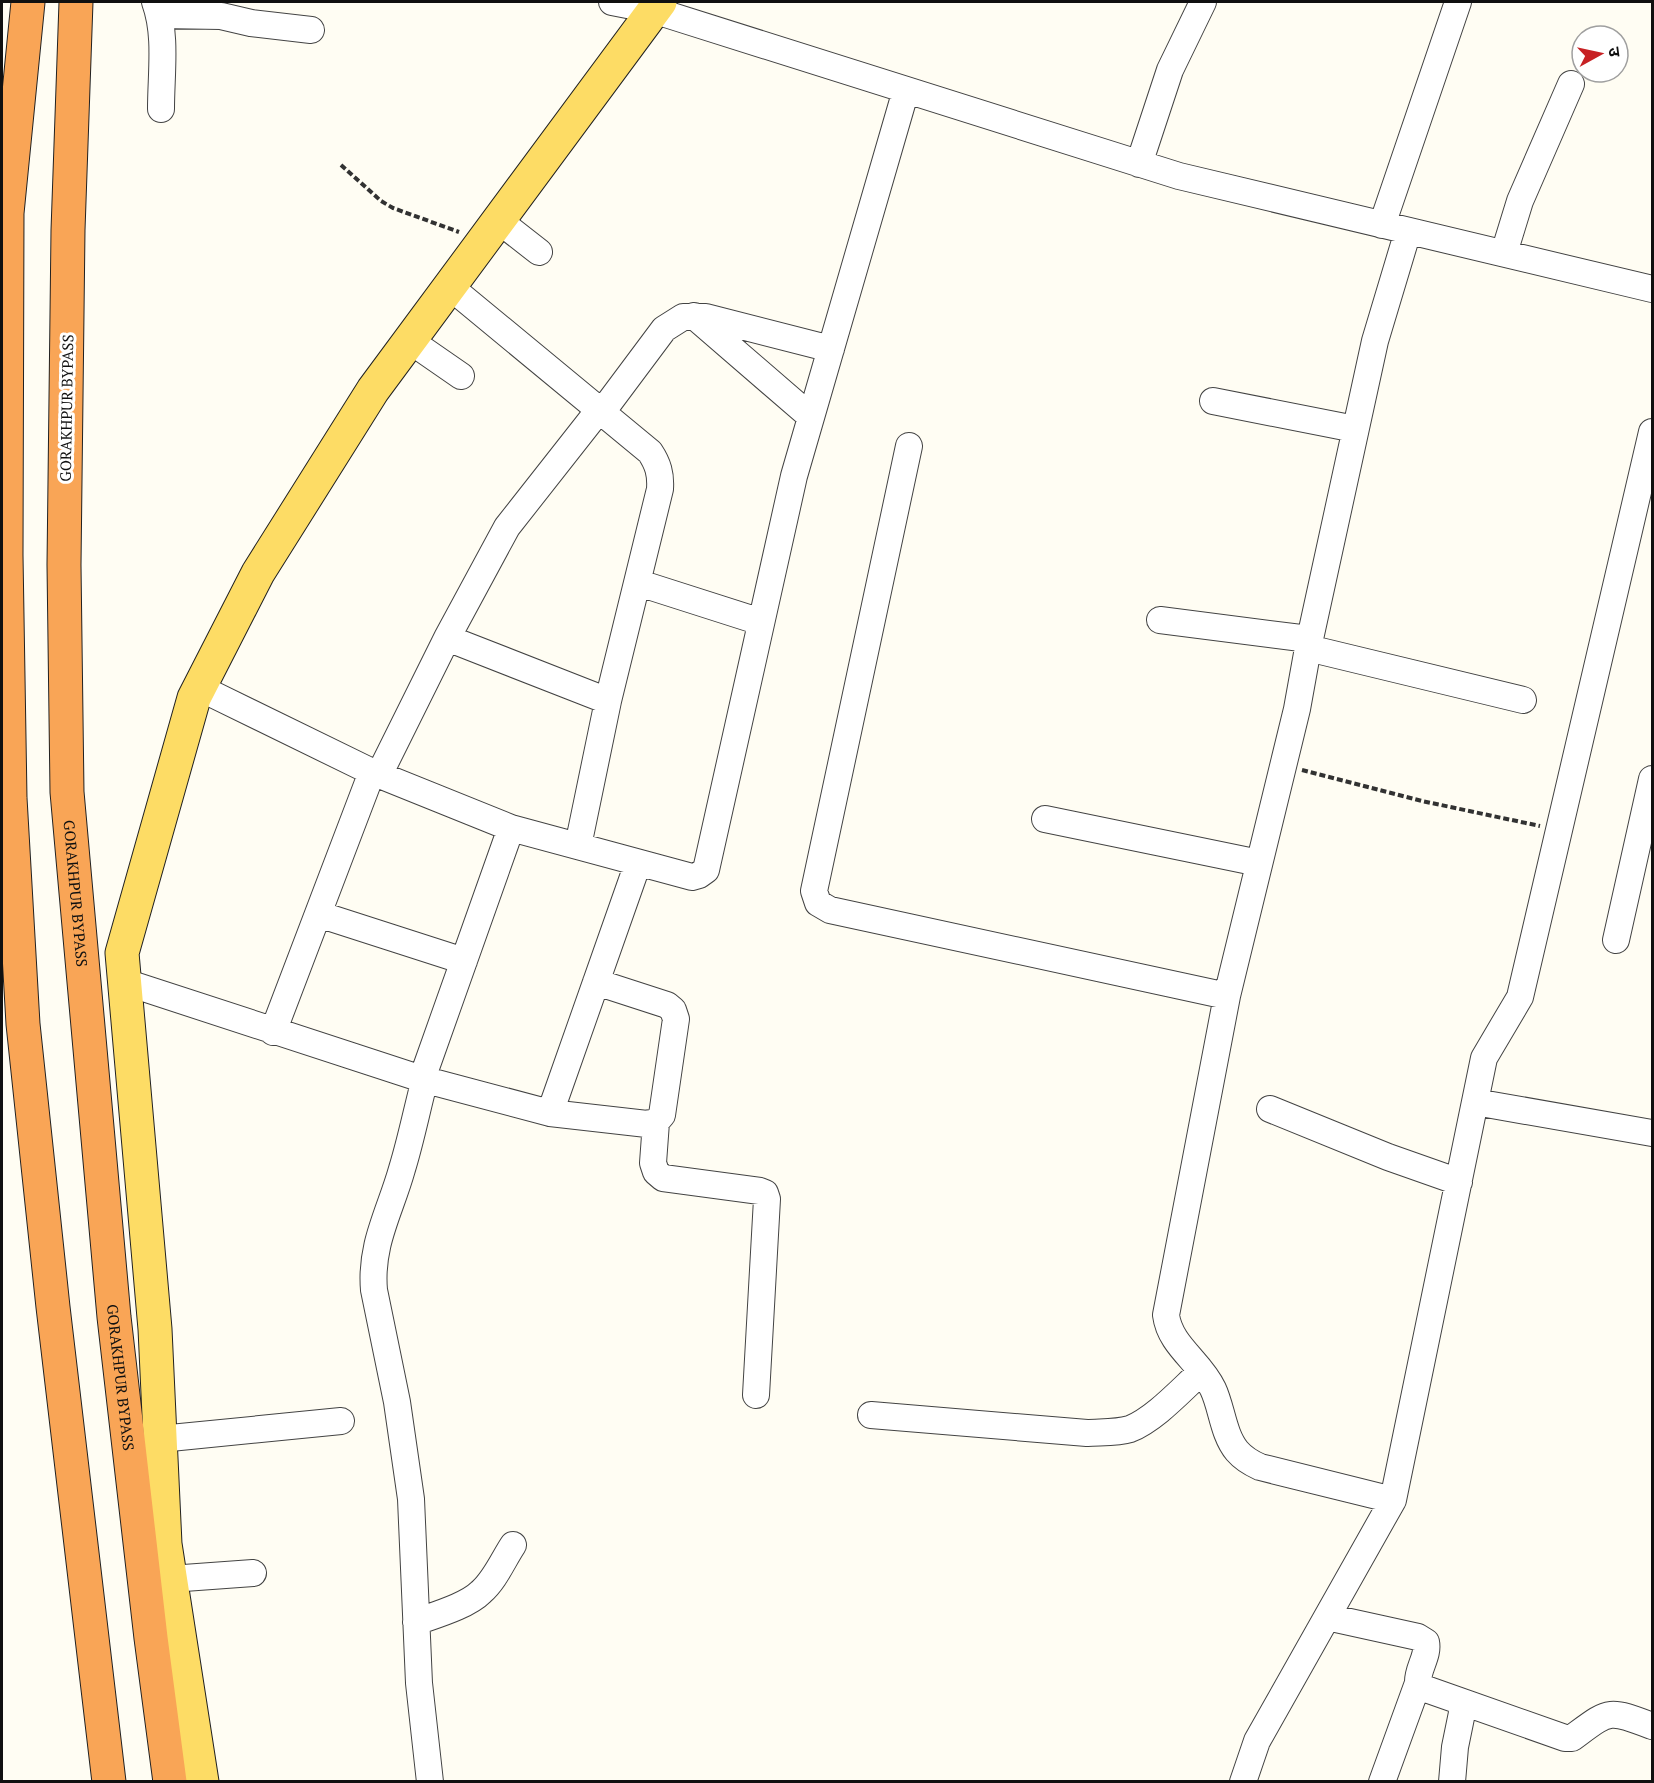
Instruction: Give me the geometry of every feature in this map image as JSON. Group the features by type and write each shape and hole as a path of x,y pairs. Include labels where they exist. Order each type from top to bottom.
{"highway":[{"path":"28,2 7,213 6,555 10,798 23,1023 53,1307 109,1782"},
{"name":"GORAKHPUR BYPASS","path":"76,2 67,290 64,566 67,792 114,1317 170,1782"}],"main road":[{"path":"202,1782 165,1544 155,1329 122,953 194,698 258,573 373,390 656,6"}],"street":[{"path":"612,2 656,6 906,90 1179,176 1653,289"},
{"path":"1382,225 1458,2"},
{"path":"1139,164 1170,70 1198,3"},
{"path":"161,109 162,29 158,8 221,15 251,23 311,30"},
{"path":"1504,254 1520,201 1571,84"},
{"path":"200,688 376,774 512,828 692,877 706,870 794,476 906,90"},
{"path":"490,230 539,252"},
{"path":"1394,1500 1260,1467 1246,1460 1236,1450 1229,1437 1214,1390 1173,1338 1167,1327 1166,1315 1227,996 1297,709 1375,341 1408,231"},
{"path":"449,286 650,452 661,474 660,489 639,584 608,701 579,846"},
{"path":"273,1032 318,914 376,774 507,527 664,329 682,317 693,316 741,324 831,349"},
{"path":"693,316 811,417"},
{"path":"409,340 461,376"},
{"path":"1213,401 1355,429"},
{"path":"1243,1782 1257,1741 1394,1500 1484,1058 1520,997 1653,432"},
{"path":"909,446 814,891 819,903 830,910 1227,996"},
{"path":"639,584 761,622"},
{"path":"1160,620 1309,644 1523,700"},
{"path":"447,638 608,701"},
{"path":"1616,940 1643,862 1653,779"},
{"path":"1045,819 1259,863"},
{"path":"430,1782 419,1683 411,1498 397,1402 372,1272 376,1247 402,1170 424,1079 512,828"},
{"path":"549,1113 638,863"},
{"path":"318,914 464,961"},
{"path":"596,981 666,1005 673,1010 676,1019 662,1115 656,1122 653,1163 656,1172 663,1178 765,1193 767,1199 756,1395"},
{"path":"125,982 273,1032 424,1079 549,1113 647,1124 656,1122"},
{"path":"1475,1102 1653,1133"},
{"path":"1270,1109 1388,1157 1459,1182"},
{"path":"871,1414 1087,1433 1111,1432 1130,1429 1151,1417 1201,1372"},
{"path":"160,1439 341,1421"},
{"path":"416,1622 472,1599 480,1593 513,1545"},
{"path":"170,1579 253,1574"},
{"path":"1327,1617 1418,1637 1426,1642 1427,1648 1418,1683 1382,1782"},
{"path":"1418,1683 1423,1688 1565,1738 1572,1738 1602,1716 1611,1714 1622,1715 1653,1726"},
{"path":"1452,1782 1455,1747 1464,1702"}],"path":[{"path":"341,165 381,201 393,208 490,230"},
{"path":"1284,765 1394,794 1559,830"}]}
